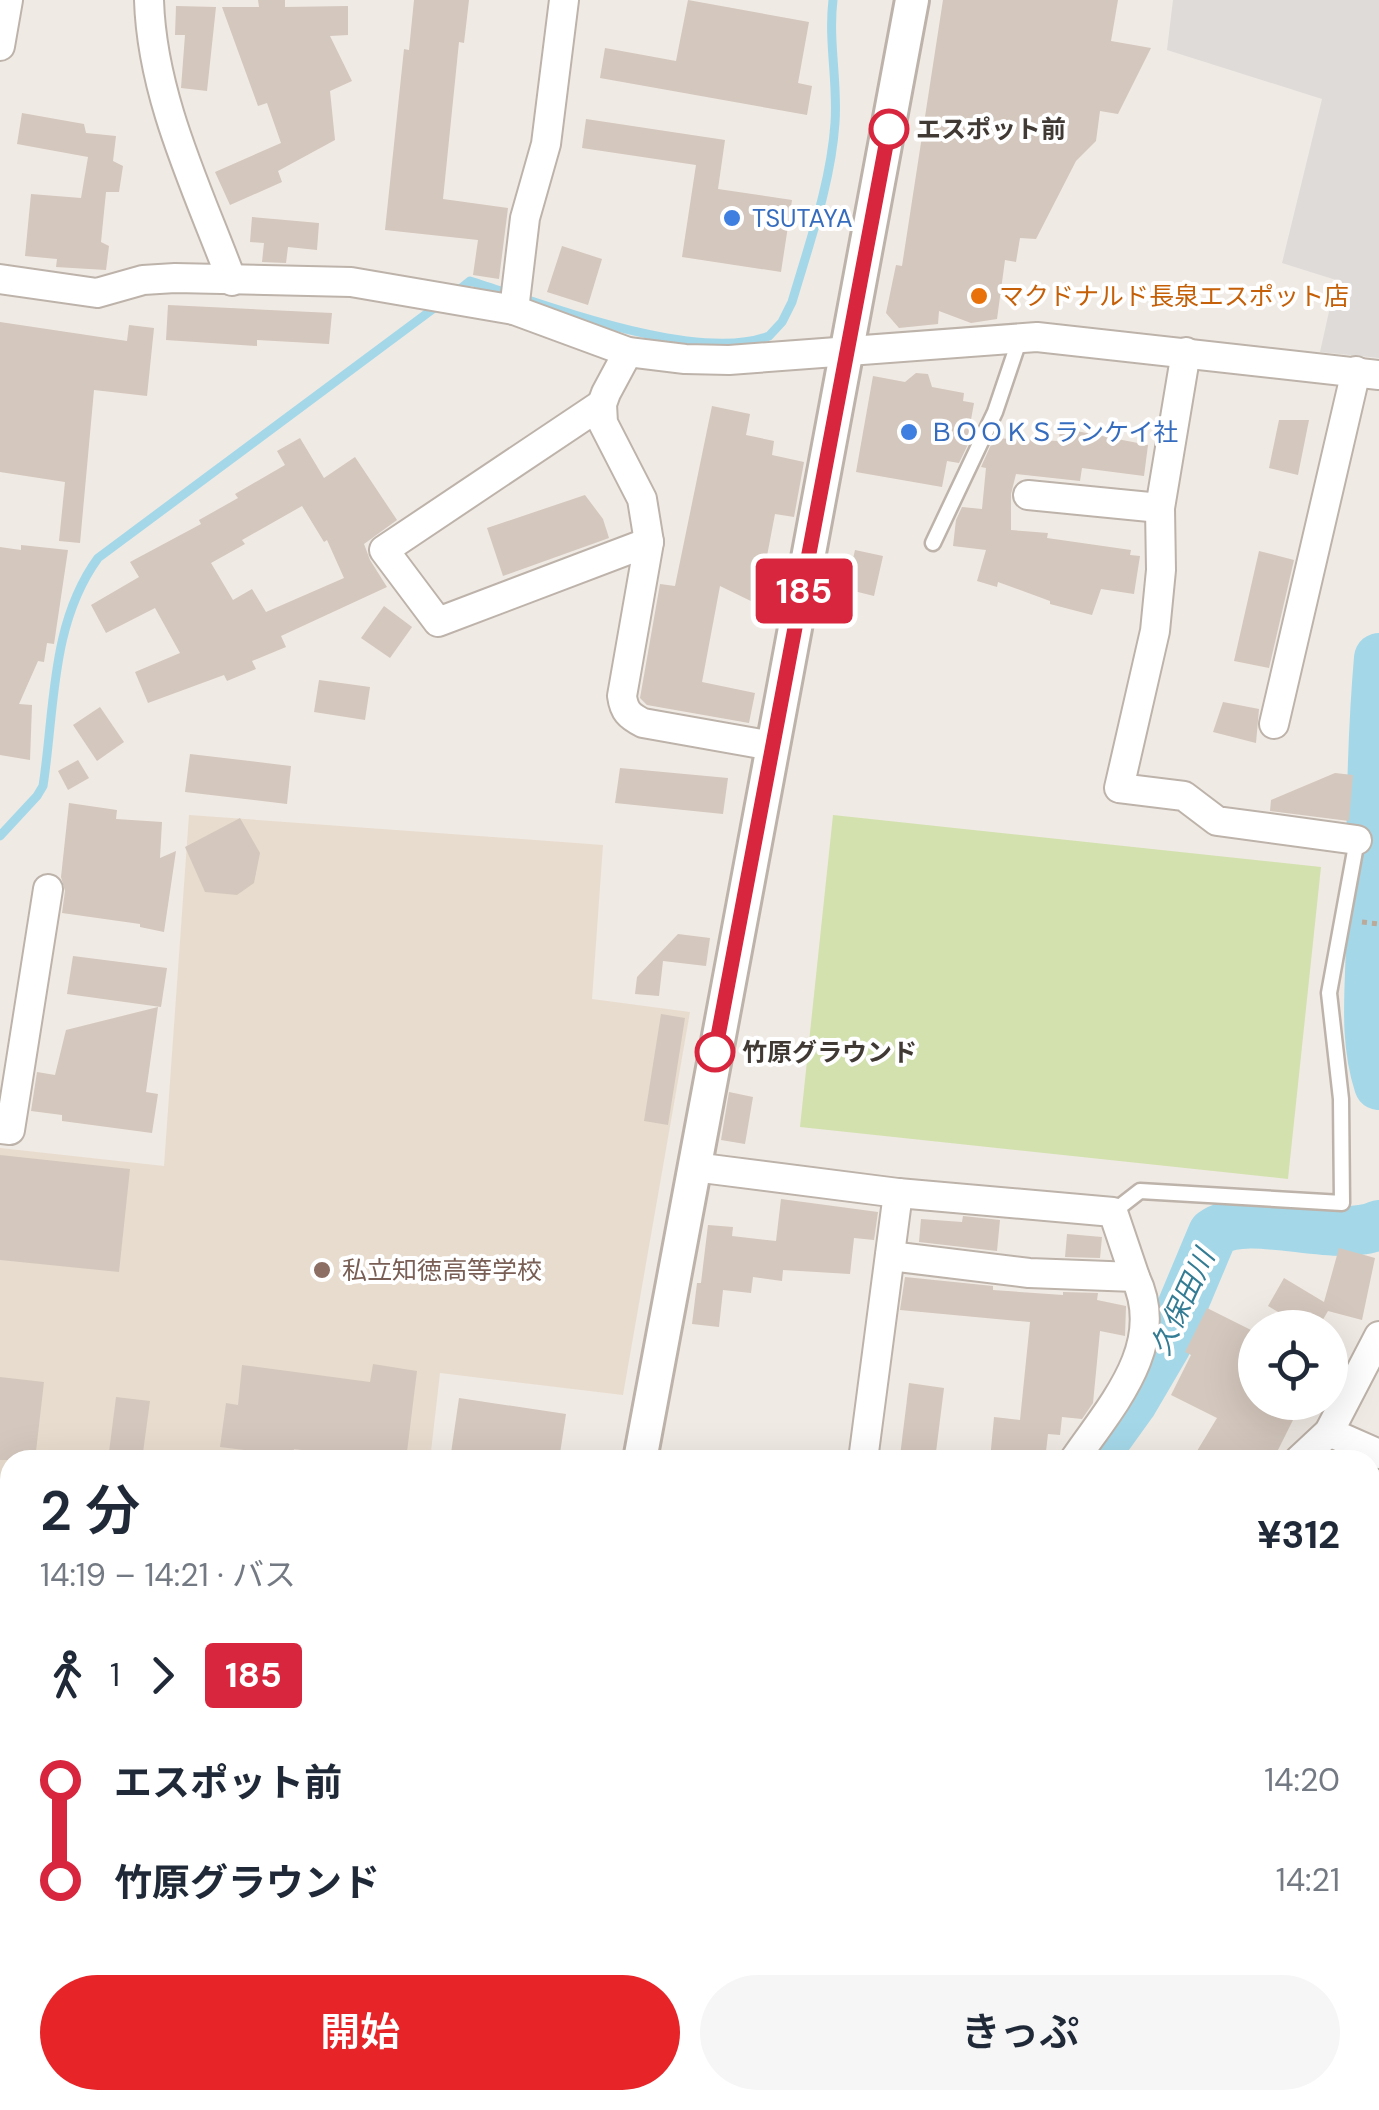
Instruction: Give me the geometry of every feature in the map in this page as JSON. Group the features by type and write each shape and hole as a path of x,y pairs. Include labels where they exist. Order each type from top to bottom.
{"street":[{"path":"0,46 8,0"},
{"path":"150,0 156,63 166,104 232,282"},
{"path":"514,310 524,218 546,144 564,0"},
{"path":"642,1450 912,0"},
{"path":"0,280 97,293 143,280 351,282 514,310 628,352 685,360 1020,338 1368,373 1274,724"},
{"path":"628,352 602,404 603,423 642,499 649,542 622,696 624,708 630,717 643,723 773,746"},
{"path":"1186,352 1160,508 1161,570 1156,631 1118,788 1184,796 1217,820 1357,840"},
{"path":"602,404 384,550 438,622 649,542"},
{"path":"1028,494 1160,508"},
{"path":"0,1129 10,1130 48,889"},
{"path":"694,1167 898,1193 1113,1212 1144,1296 1143,1346 1136,1370 1081,1450"},
{"path":"864,1450 898,1193"},
{"path":"890,1256 1029,1273 1135,1276"},
{"path":"1310,1450 1329,1432 1379,1336"},
{"path":"1329,1432 1370,1450"}],"lane":[{"path":"934,543 995,412 1020,338"},
{"path":"1113,1212 1140,1192 1342,1204 1341,1099 1329,993 1357,840"}],"shaded area":[{"path":"1173,0 1379,0 1379,358 1320,352 1336,280 1282,263 1322,99 1167,50"},
{"name":"私立知徳高等学校","path":"189,815 603,845 592,999 690,1012 623,1395 440,1373 431,1450 0,1450 0,1148 164,1166"}],"green space":[{"name":"竹原グラウンド","path":"833,815 1321,867 1288,1179 800,1127"}],"building":[{"path":"258,0 285,0 285,7 348,6 348,35 330,36 352,81 330,91 335,140 278,171 282,182 230,205 215,172 281,143 267,103 258,106 222,7 259,7"},
{"path":"414,0 469,0 464,43 459,42 443,199 508,208 499,279 473,275 478,240 385,230 404,49 409,50"},
{"path":"688,0 809,22 798,83 812,86 807,115 600,78 605,48 676,61"},
{"path":"943,0 1118,0 1111,41 1151,48 1118,114 1100,111 1096,141 1076,161 1036,239 1020,238 1016,262 1005,260 997,319 971,323 939,311 938,324 899,328 886,313 896,265 902,266"},
{"path":"176,6 216,7 207,91 181,88 185,35 175,35"},
{"path":"22,113 84,124 86,133 116,136 113,161 123,166 119,192 106,192 101,242 109,246 106,270 56,267 57,259 25,256 31,194 81,198 88,157 17,144"},
{"path":"586,119 725,140 718,189 792,200 781,272 682,257 696,165 582,148"},
{"path":"252,217 319,223 317,250 288,247 286,263 262,262 264,243 250,242"},
{"path":"562,246 602,259 588,305 547,292"},
{"path":"168,305 332,313 329,344 257,340 257,346 166,340"},
{"path":"0,322 127,341 129,325 154,328 147,396 94,390 80,543 59,541 65,482 0,472"},
{"path":"916,373 928,374 932,387 964,393 963,401 974,403 968,436 972,436 959,463 947,461 942,487 856,472 873,376 905,382"},
{"path":"712,406 750,414 746,435 774,441 772,455 804,462 794,517 775,514 762,582 767,584 757,604 720,586 702,682 755,693 749,723 647,705 640,698 660,584 675,586"},
{"path":"1279,420 1309,420 1298,475 1269,468"},
{"path":"1061,428 1148,445 1144,476 1082,468 1080,481 1016,474 1011,494 1011,530 1048,533 1047,538 1131,550 1130,555 1140,556 1134,594 1101,589 1092,615 1050,604 998,582 997,587 977,581 986,550 953,546 962,507 982,509 986,468 981,467 994,438 1058,441"},
{"path":"300,438 324,478 355,457 397,520 364,544 387,587 281,636 286,647 252,661 256,669 227,681 224,675 148,703 135,672 180,653 155,608 106,633 91,605 139,577 130,562 201,524 199,520 238,498 235,494 285,465 277,451","holes":["302,506 324,542 327,540 344,578 266,612 252,589 233,600 211,563 245,544 242,540"]},
{"path":"585,495 603,519 609,538 503,576 487,528"},
{"path":"21,545 68,550 54,644 47,643 44,662 38,661 19,704 32,705 30,760 0,755 0,547 21,550"},
{"path":"855,550 883,556 874,596 846,589"},
{"path":"1259,551 1294,560 1269,668 1234,661"},
{"path":"384,606 412,627 390,658 361,638"},
{"path":"319,680 370,687 365,720 314,712"},
{"path":"1223,702 1259,709 1256,743 1213,732"},
{"path":"100,707 124,742 97,761 73,725"},
{"path":"190,754 291,766 287,804 185,792"},
{"path":"78,760 89,778 68,790 58,771"},
{"path":"620,768 728,778 723,814 615,803"},
{"path":"1335,773 1353,775 1349,821 1270,811 1271,800"},
{"path":"69,803 117,810 116,819 162,822 160,858 176,851 164,932 140,924 62,913 65,891 61,877"},
{"path":"240,818 260,853 254,883 237,895 205,892 185,847"},
{"path":"678,934 710,938 706,966 663,961 659,996 635,994 637,977"},
{"path":"73,956 167,968 161,1007 67,994"},
{"path":"158,1007 146,1092 158,1094 152,1133 62,1121 62,1115 31,1111 37,1072 55,1075 66,1030"},
{"path":"661,1014 685,1018 668,1125 644,1121"},
{"path":"729,1092 753,1097 745,1144 721,1140"},
{"path":"0,1155 130,1169 119,1272 0,1260"},
{"path":"781,1199 878,1212 874,1240 854,1238 850,1274 783,1270 782,1281 753,1277 751,1293 723,1290 719,1327 692,1324 708,1225 733,1227 732,1236 776,1241"},
{"path":"963,1216 1000,1220 997,1251 919,1242 921,1219 962,1222"},
{"path":"1067,1234 1102,1237 1100,1258 1065,1257"},
{"path":"1339,1248 1375,1258 1362,1320 1348,1316 1348,1310 1275,1310 1268,1306 1284,1278 1324,1302"},
{"path":"905,1277 993,1286 993,1290 1098,1293 1097,1300 1126,1306 1125,1336 1100,1331 1093,1403 1082,1419 1062,1417 1060,1435 1048,1434 1046,1450 991,1450 994,1417 1020,1420 1030,1322 900,1310"},
{"path":"1207,1308 1238,1324 1238,1420 1293,1420 1278,1450 1198,1450 1217,1418 1171,1395 1191,1355 1185,1352"},
{"path":"373,1364 417,1371 407,1450 220,1447 226,1403 238,1405 242,1365 370,1382"},
{"path":"0,1377 44,1382 36,1450 0,1450"},
{"path":"909,1383 944,1388 936,1450 901,1450"},
{"path":"116,1397 150,1401 143,1450 109,1450"},
{"path":"459,1398 566,1414 561,1450 451,1450"}],"waterway":[{"path":"454,294 470,281 578,316 662,337 738,343 769,336 792,302 829,168 836,108 833,0"},
{"path":"0,836 43,786 63,639 82,584 98,558 441,303"},
{"name":"久保田川","path":"1379,658 1373,762 1369,1010 1371,1048 1379,1085"},
{"name":"久保田川","path":"1098,1450 1166,1345 1213,1233 1248,1224 1340,1231 1379,1225"}],"bus line":[{"name":"185","path":"715,1052 889,129"}],"place":[{"name":"エスポット前","path":"889,129"},
{"name":"TSUTAYA","path":"732,218"},
{"name":"マクドナルド長泉エスポット店","path":"979,296"},
{"name":"ＢＯＯＫＳランケイ社","path":"909,432"},
{"name":"竹原グラウンド","path":"715,1052"},
{"name":"私立知徳高等学校","path":"322,1270"}]}
